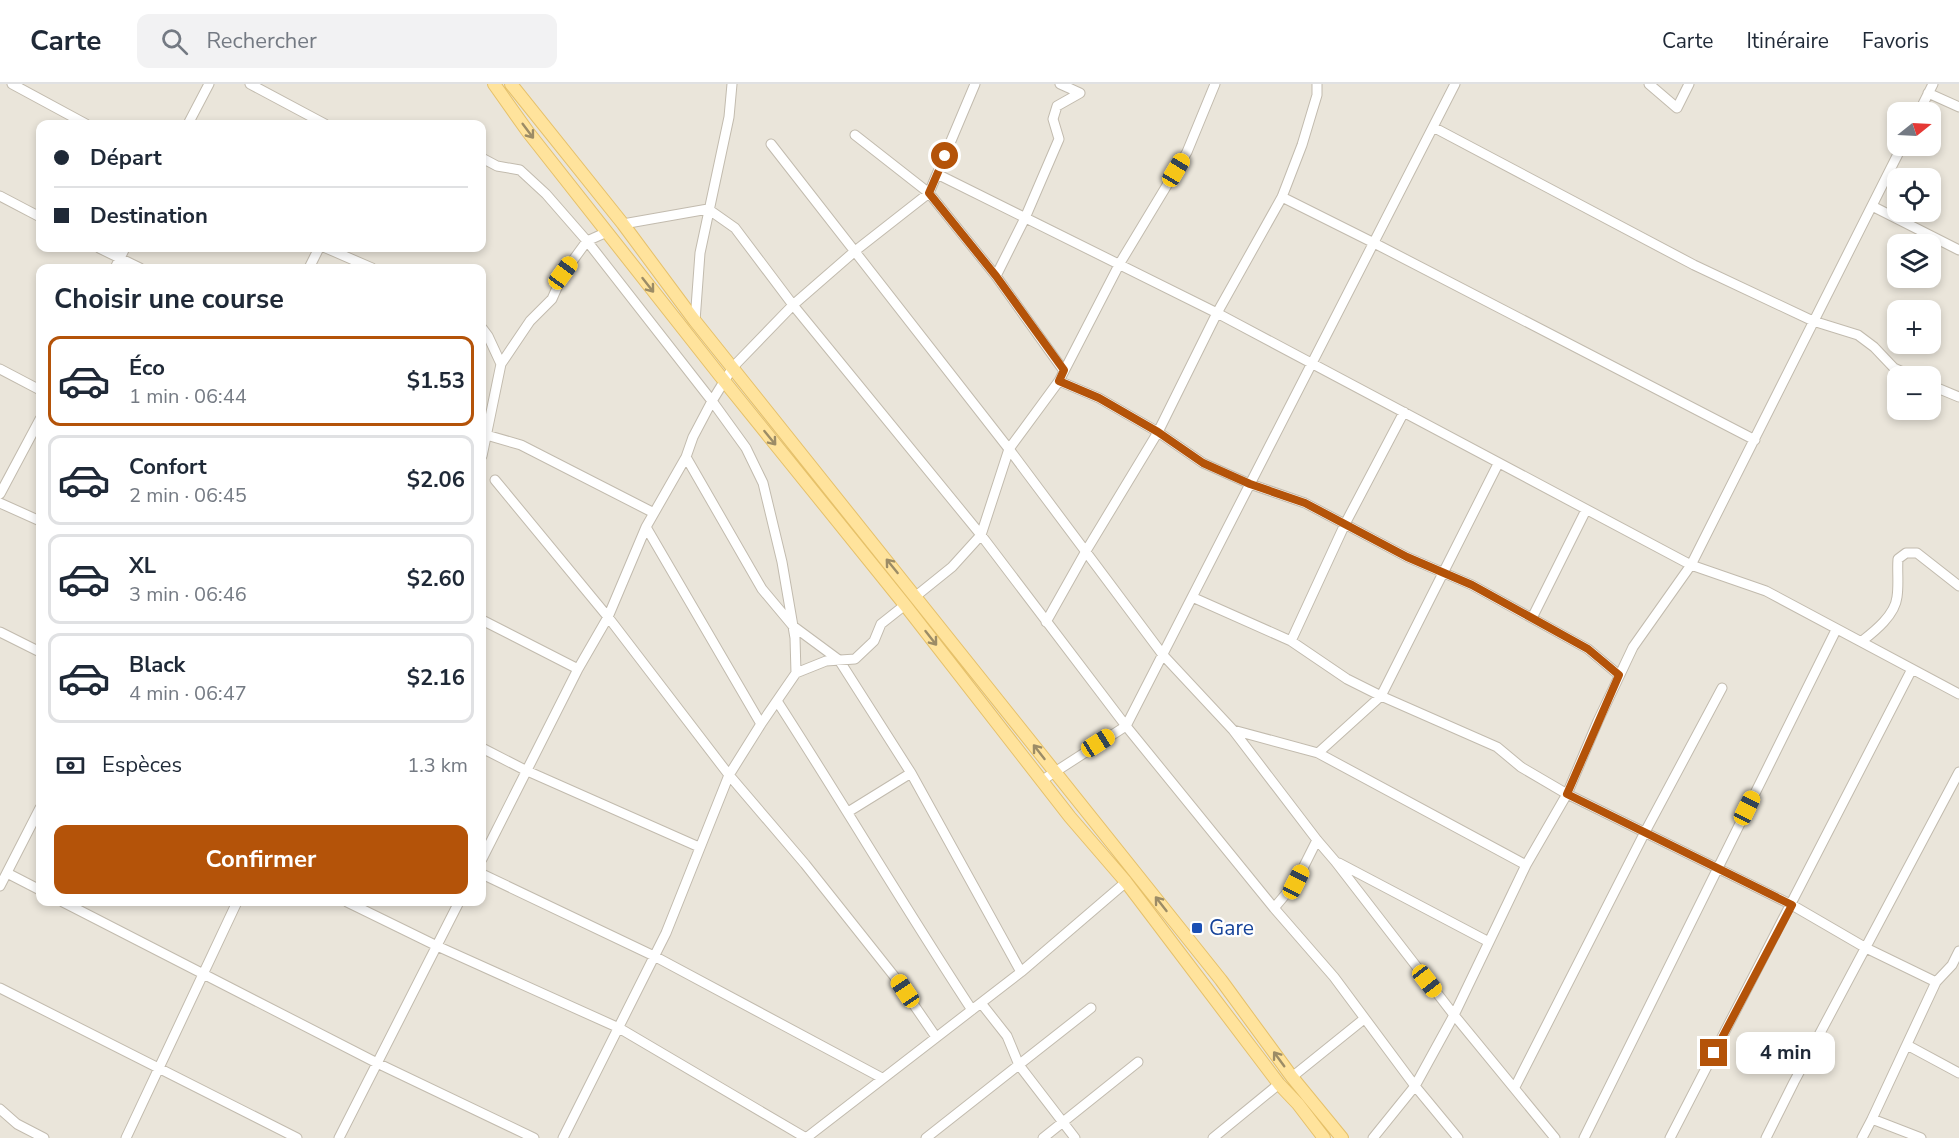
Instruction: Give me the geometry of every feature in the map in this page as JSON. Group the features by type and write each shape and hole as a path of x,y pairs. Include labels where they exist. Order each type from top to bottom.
{"main road":[{"path":"511,84 622,224 695,321 1137,873 1221,980 1292,1077 1342,1138"},
{"path":"498,86 607,232 905,605 1041,781 1126,882 1279,1084 1324,1138"},
{"path":"1126,882 1137,873"}],"street":[{"path":"12,84 79,120"},
{"path":"190,120 209,84"},
{"path":"250,84 318,120"},
{"path":"695,321 700,253 729,117 732,84"},
{"path":"486,852 525,770 608,617 646,527 686,457 693,437 712,401 733,368 794,305 855,251 929,193 975,84"},
{"path":"996,276 1059,139 1053,119 1057,106 1080,93 1060,84"},
{"path":"916,596 952,567 981,535 1009,449 1059,381 1119,263 1188,152 1215,84"},
{"path":"1046,622 1158,432 1217,312 1282,197 1302,145 1317,95 1317,84"},
{"path":"1041,781 1126,726 1455,84"},
{"path":"1649,84 1677,108 1689,84"},
{"path":"1924,102 1931,88 1959,107"},
{"path":"1434,127 1694,265 1813,321 1858,335 1874,347 1892,366"},
{"path":"855,135 929,193 996,276 1064,370"},
{"path":"771,144 1009,449 1162,655 1233,729 1454,1015 1556,1138"},
{"path":"1373,1138 1415,1086 1454,1015 1526,865 1567,794 1632,647 1691,565 1897,156"},
{"path":"486,160 497,166 520,170 546,194 587,241 746,448 763,483 782,562 793,626 796,673"},
{"path":"937,174 1217,312 1691,565 1766,591 1959,694"},
{"path":"0,196 36,215"},
{"path":"1282,197 1755,440"},
{"path":"1872,206 1959,250"},
{"path":"622,224 708,209 735,228 794,305 981,535 1126,726 1274,908 1334,977 1415,1086 1458,1138"},
{"path":"486,427 501,364 530,321 552,299 563,273 587,241 607,232"},
{"path":"107,252 132,264"},
{"path":"117,264 123,252"},
{"path":"335,252 363,264"},
{"path":"486,333 501,364"},
{"path":"0,369 36,388"},
{"path":"1059,381 1099,398 1158,432 1203,463 1250,484 1305,503 1407,557 1472,585 1588,649 1619,675"},
{"path":"1941,390 1959,398"},
{"path":"1291,640 1344,524 1404,412"},
{"path":"0,494 36,426"},
{"path":"486,436 521,445 654,513"},
{"path":"686,457 762,589 793,626 839,660 911,773 1021,972"},
{"path":"1318,753 1381,696 1498,464"},
{"path":"495,480 608,617 729,775 805,864 894,976 936,1037"},
{"path":"0,503 36,519"},
{"path":"1532,618 1586,510"},
{"path":"646,527 761,724"},
{"path":"1862,641 1874,632 1890,613 1897,600 1898,559 1906,553 1917,553 1959,586"},
{"path":"1192,597 1291,640 1347,679 1497,747 1521,766 1567,794 1792,905 1866,948 1936,982"},
{"path":"563,1138 666,933 729,775 761,724 796,673 826,661 855,658 874,641 881,624 905,605"},
{"path":"486,622 578,669"},
{"path":"1584,1138 1836,630"},
{"path":"0,632 36,650"},
{"path":"1670,1138 1912,669"},
{"path":"1515,1087 1644,832 1722,688"},
{"path":"777,700 972,1010"},
{"path":"1233,729 1318,753 1526,865"},
{"path":"486,750 525,770 699,847"},
{"path":"1766,1138 1959,772"},
{"path":"848,812 911,773"},
{"path":"0,886 36,816"},
{"path":"1274,908 1296,882 1317,840"},
{"path":"1335,861 1489,942"},
{"path":"7,873 36,888"},
{"path":"486,876 654,956 882,1078"},
{"path":"355,906 436,946 619,1028 806,1138 1021,972 1126,882"},
{"path":"71,906 377,1063 534,1138"},
{"path":"126,1138 235,906"},
{"path":"339,1138 457,906"},
{"path":"1862,1138 1936,982 1952,965 1959,951"},
{"path":"0,988 297,1138"},
{"path":"981,1003 1008,1036 1019,1065 1075,1138"},
{"path":"926,1138 1091,1008"},
{"path":"1292,1077 1364,1019"},
{"path":"1907,1045 1959,1073"},
{"path":"1043,1138 1138,1062"},
{"path":"1213,1138 1279,1084"},
{"path":"0,1109 17,1124 44,1138"},
{"path":"1872,1119 1921,1138"}],"shaded area":[{"path":"0,84 1959,84 1959,1138 0,1138"}],"place":[{"name":"Gare","path":"1197,928"}],"route":[{"path":"945,156 929,193 996,276 1064,370 1059,381 1099,398 1158,432 1203,463 1250,484 1305,503 1407,557 1472,585 1588,649 1619,675 1567,794 1792,905 1714,1053"}]}
